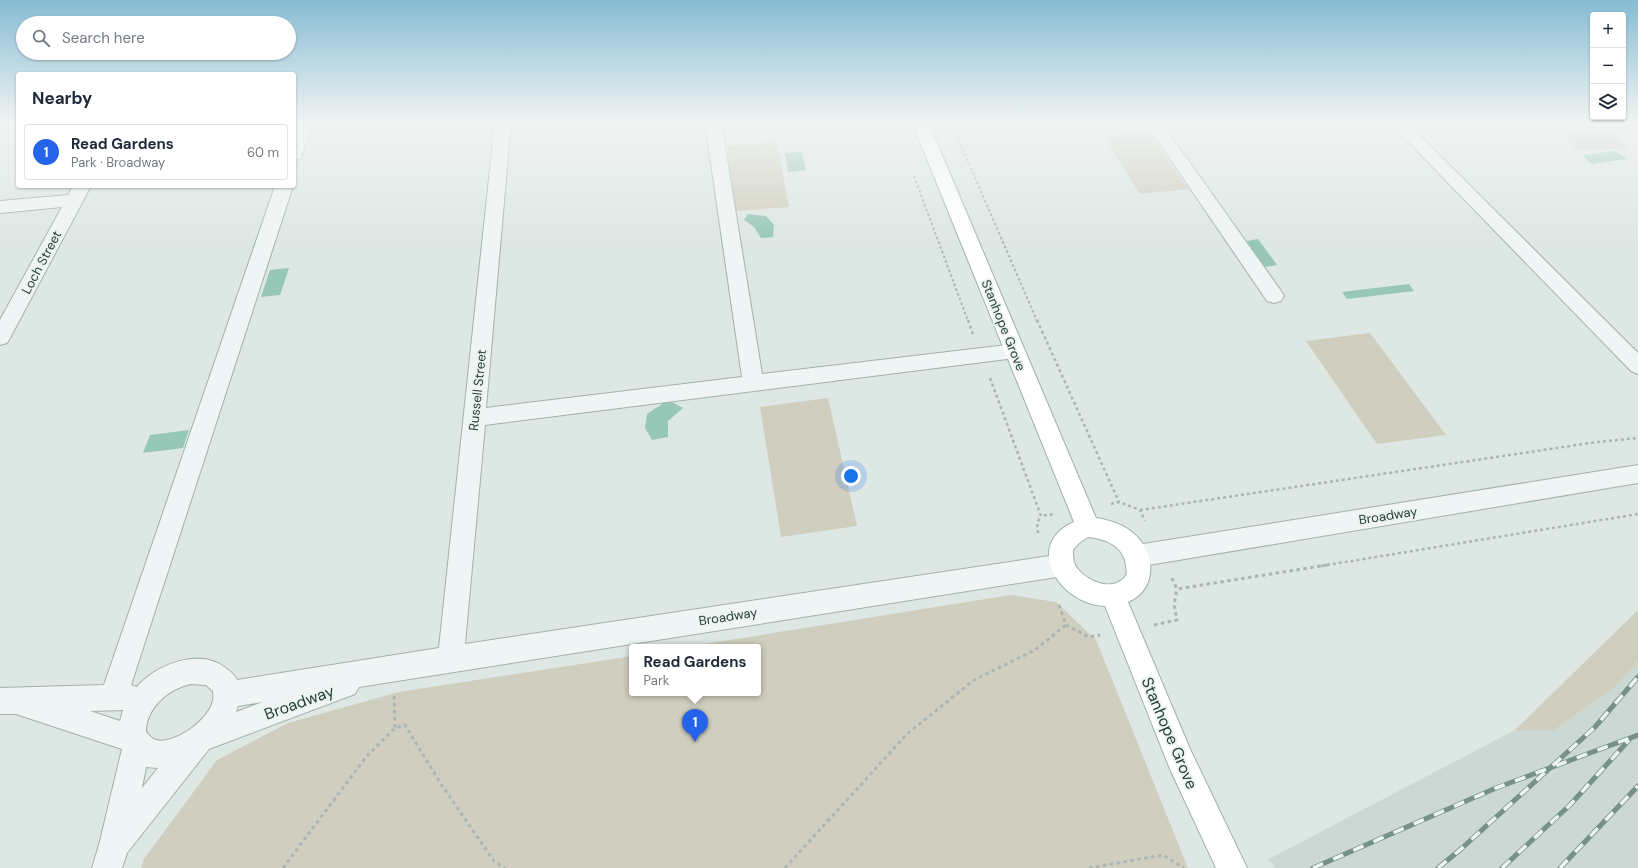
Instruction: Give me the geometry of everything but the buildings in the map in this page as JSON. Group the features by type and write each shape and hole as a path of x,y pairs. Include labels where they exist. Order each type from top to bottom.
{"main road":[{"name":"Stanhope Grove","path":"937,163 1088,527"},
{"path":"1088,527 1101,528 1116,533 1149,554 1139,567 1137,580 1128,590 1113,595 1096,595 1081,588 1069,577 1062,565 1060,555 1062,544 1069,535 1079,529 1088,527"},
{"name":"Stanhope Grove","path":"1113,595 1180,759 1231,866"}],"street":[{"name":"Russell Street","path":"451,659 499,163"},
{"path":"719,163 753,382"},
{"path":"1181,163 1274,296"},
{"path":"1437,163 1638,366"},
{"path":"113,698 283,188"},
{"path":"0,207 78,193"},
{"name":"Loch Street","path":"0,338 78,193"},
{"path":"475,418 753,382 1015,351"},
{"name":"Broadway","path":"1149,554 1638,474"},
{"name":"Broadway","path":"200,741 216,724 225,709 227,695 1062,565"},
{"name":"Broadway","path":"10,701 135,742 147,753 162,755 178,752 200,741 394,668"},
{"path":"111,856 135,742 132,726 136,712 147,696 161,684 176,675 192,670 207,671 219,676 226,685 227,695"},
{"name":"Broadway","path":"10,701 147,696"},
{"path":"111,856 200,741"}],"path":[{"path":"969,163 1046,341 1119,502 1140,510 1597,442 1638,438"},
{"path":"1140,510 1149,554 1177,589 1638,514"},
{"path":"785,868 907,734 974,680 1035,650 1066,625"},
{"path":"283,868 366,757 395,728 405,726 441,784 494,861 505,868"},
{"path":"1089,868 1163,855 1184,868"}],"shaded area":[{"path":"729,163 781,163 789,207 736,211"},
{"path":"787,163 804,163 806,170 788,172"},
{"path":"1120,163 1170,163 1188,189 1140,194"},
{"path":"748,214 766,216 774,225 773,237 761,238 754,227 744,220"},
{"path":"1258,239 1277,265 1265,267 1247,241"},
{"path":"289,268 280,295 261,297 270,270"},
{"path":"1409,284 1414,291 1347,299 1342,292"},
{"path":"1370,333 1446,435 1377,444 1306,341"},
{"path":"828,398 857,526 781,537 760,407"},
{"path":"668,400 683,408 668,421 668,437 652,440 645,428 647,414"},
{"path":"189,430 183,448 143,453 150,435"},
{"path":"1011,595 1056,602 1096,640 1188,868 141,868 144,859 217,760 288,723 399,692 629,656 629,696 761,696 761,644 705,644"},
{"path":"1638,610 1638,662 1613,689 1554,730 1515,730"},
{"path":"1638,662 1638,868 1275,868 1273,864 1267,860 1515,730 1554,730 1613,689"}],"railway":[{"path":"1550,768 1595,727 1638,677"},
{"path":"1550,768 1638,735"},
{"path":"1502,868 1570,805 1629,740"},
{"path":"1313,868 1496,788 1550,768"},
{"path":"1438,868 1550,768"},
{"path":"1560,868 1638,786"}],"place":[{"name":"Read Gardens","path":"695,742"}]}
